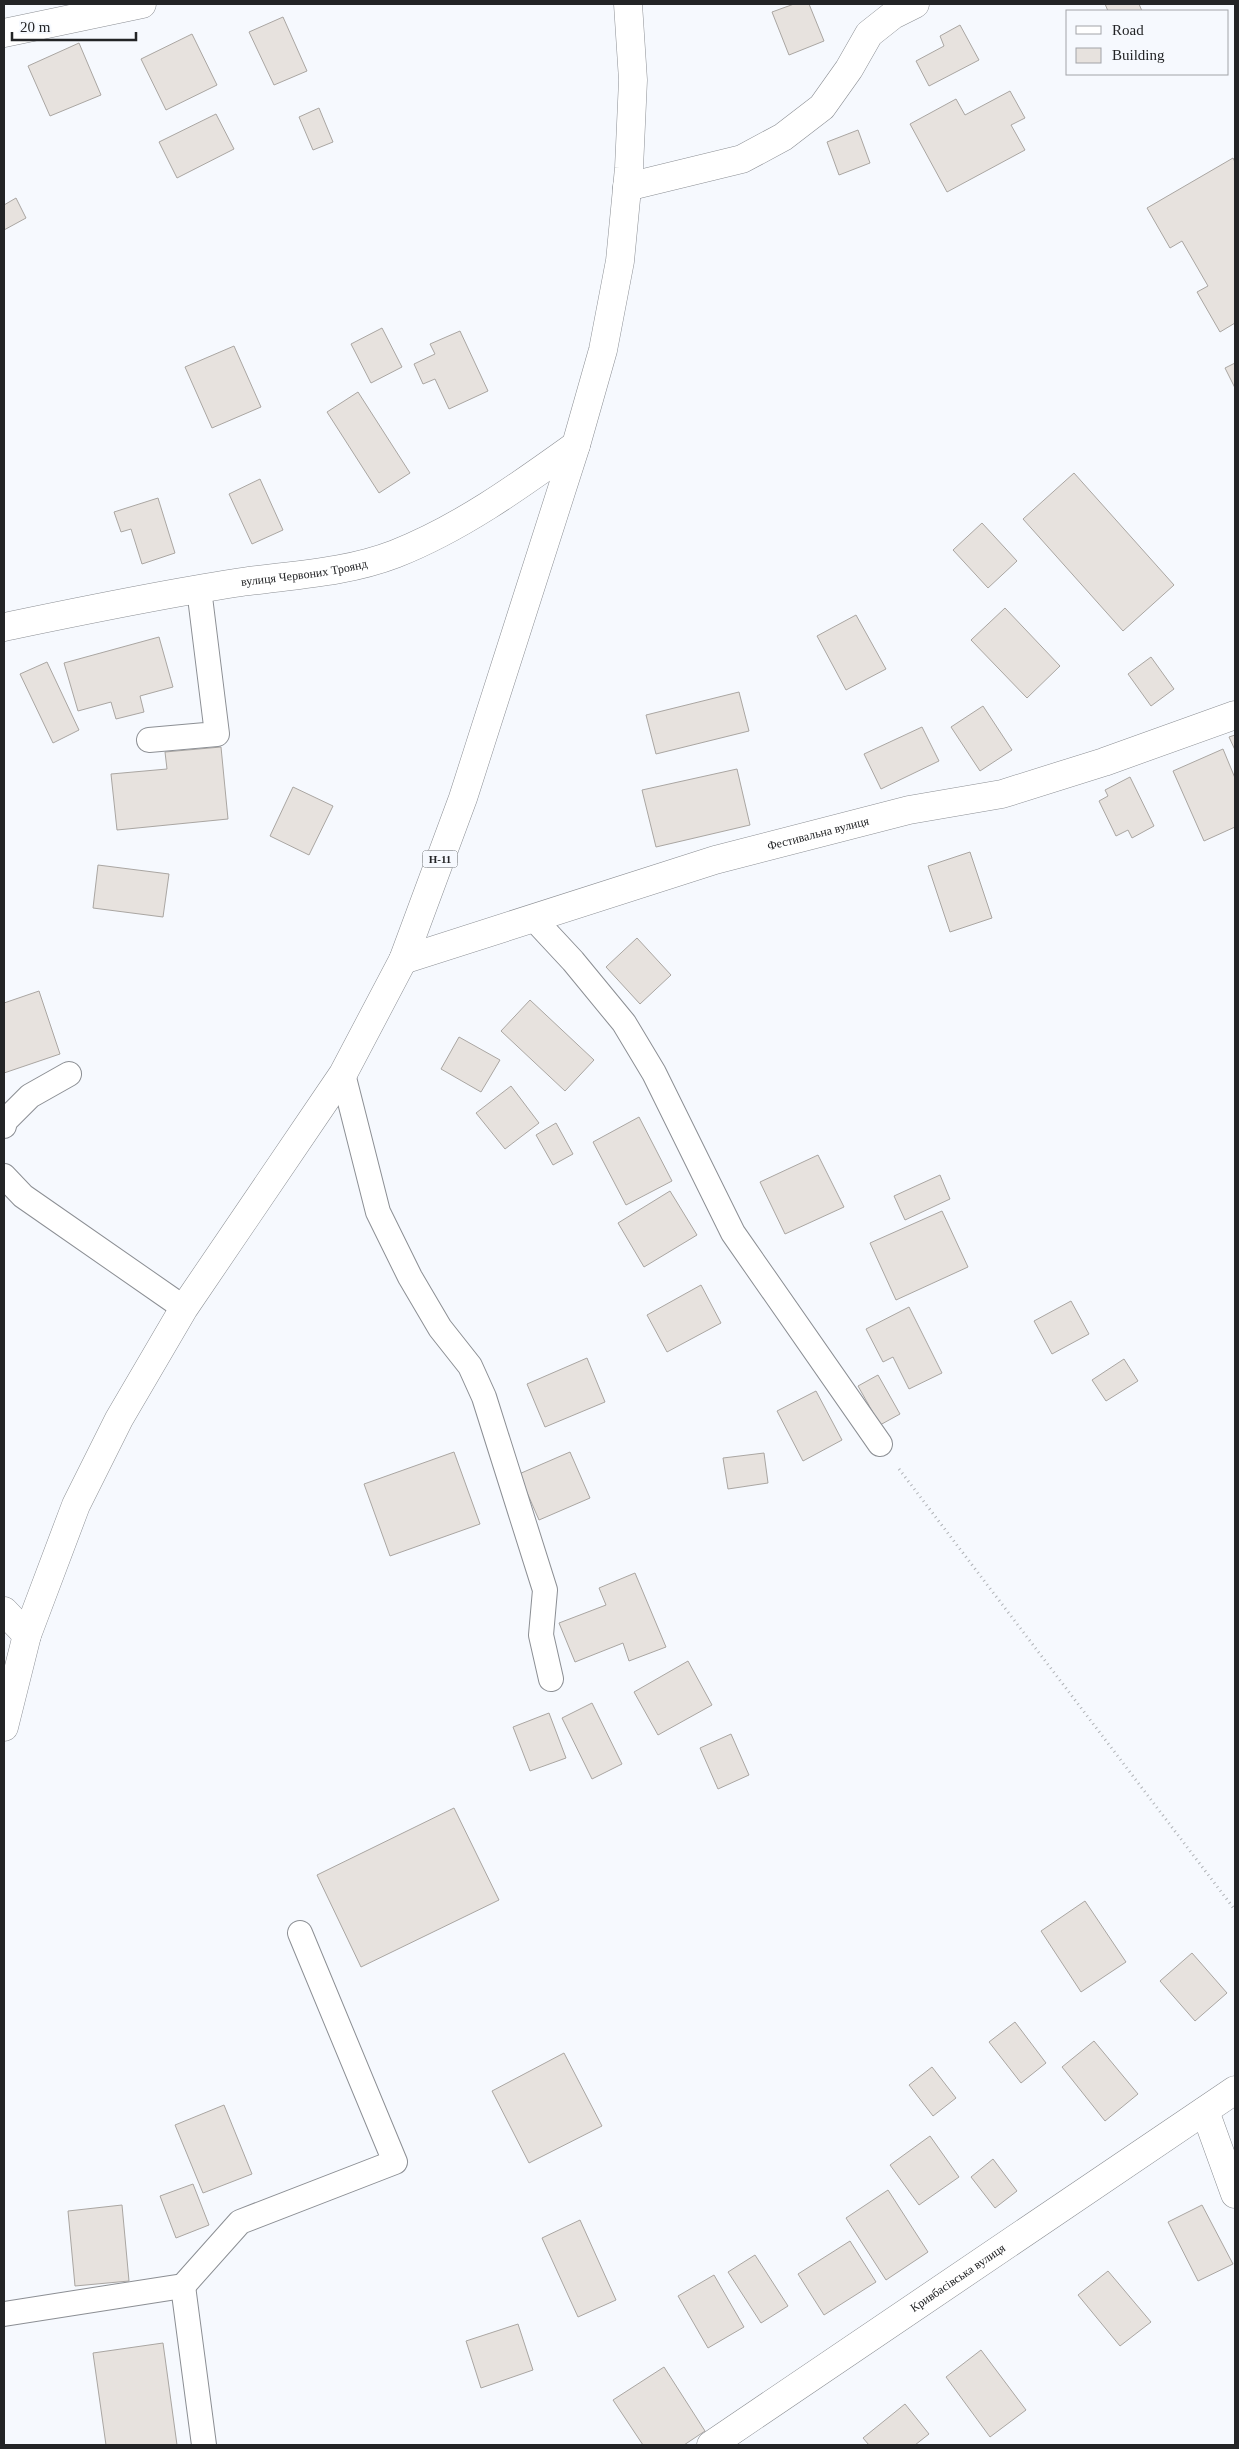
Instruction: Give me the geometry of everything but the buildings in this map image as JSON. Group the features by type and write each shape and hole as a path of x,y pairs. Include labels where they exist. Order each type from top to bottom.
{"street":[{"path":"4,33 142,4"},
{"name":"Н-11","path":"4,1727 27,1635 76,1505 119,1419 184,1308 343,1074 403,960 463,798 576,445 603,350 620,262 627,187 633,80 628,4"},
{"path":"627,187 742,159 783,137 822,107 849,69 869,34 893,15 915,4"},
{"name":"вулиця Червоних Троянд","path":"4,627 132,600 341,570 394,554 458,523 514,489 576,445"},
{"name":"Фестивальна вулиця","path":"403,960 716,860 909,810 1002,794 1104,762 1235,714"},
{"path":"4,1612 27,1635"},
{"name":"Кривбасівська вулиця","path":"711,2445 1235,2090"},
{"path":"1205,2111 1235,2194"}],"lane":[{"path":"149,740 217,734 199,589"},
{"path":"533,918 573,961 624,1023 654,1072 733,1233 880,1444"},
{"path":"4,1126 6,1121 30,1096 68,1074"},
{"path":"343,1074 378,1212 410,1277 440,1328 470,1366 484,1397 545,1590 541,1636 551,1679"},
{"path":"4,1176 23,1196 184,1308"},
{"path":"4,2314 183,2286 240,2222 395,2162 300,1933"},
{"path":"183,2286 204,2445"}],"path":[{"path":"880,1444 1235,1910"}]}
